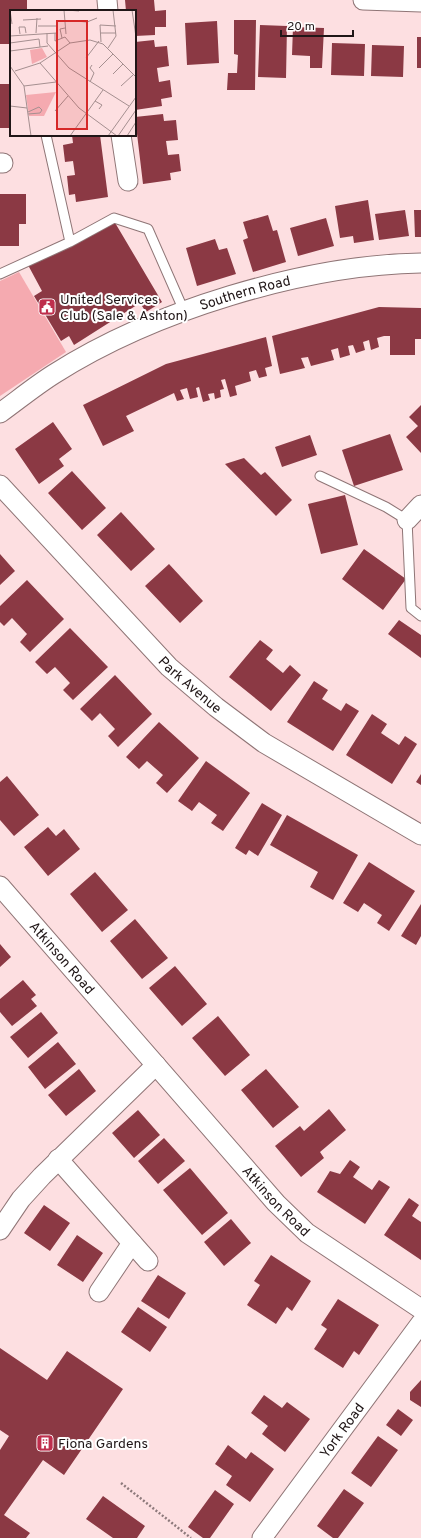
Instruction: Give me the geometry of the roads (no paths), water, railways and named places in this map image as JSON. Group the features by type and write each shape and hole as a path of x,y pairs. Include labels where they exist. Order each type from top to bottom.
{"street":[{"path":"107,0 108,10"},
{"path":"363,0 421,2"},
{"path":"121,136 128,181"},
{"name":"Southern Road","path":"0,413 66,367 103,347 184,311 259,289 325,273 398,264 421,263"},
{"name":"Park Avenue","path":"0,485 169,667 216,707 264,743 421,835"},
{"path":"407,520 421,505"},
{"name":"Atkinson Road","path":"0,886 276,1203 307,1234 421,1309"},
{"path":"0,1230 21,1199 58,1159 156,1065"},
{"path":"58,1159 148,1261"},
{"path":"99,1292 132,1243"},
{"name":"York Road","path":"262,1538 421,1323"}],"lane":[{"path":"46,136 70,242"},
{"path":"0,274 70,242 114,218 148,229 184,311"},
{"path":"320,476 386,507 407,520 411,608 421,616"}],"place":[{"name":"United Services Club (Sale & Ashton)","path":"47,307"},
{"name":"Fiona Gardens","path":"45,1443"}]}
